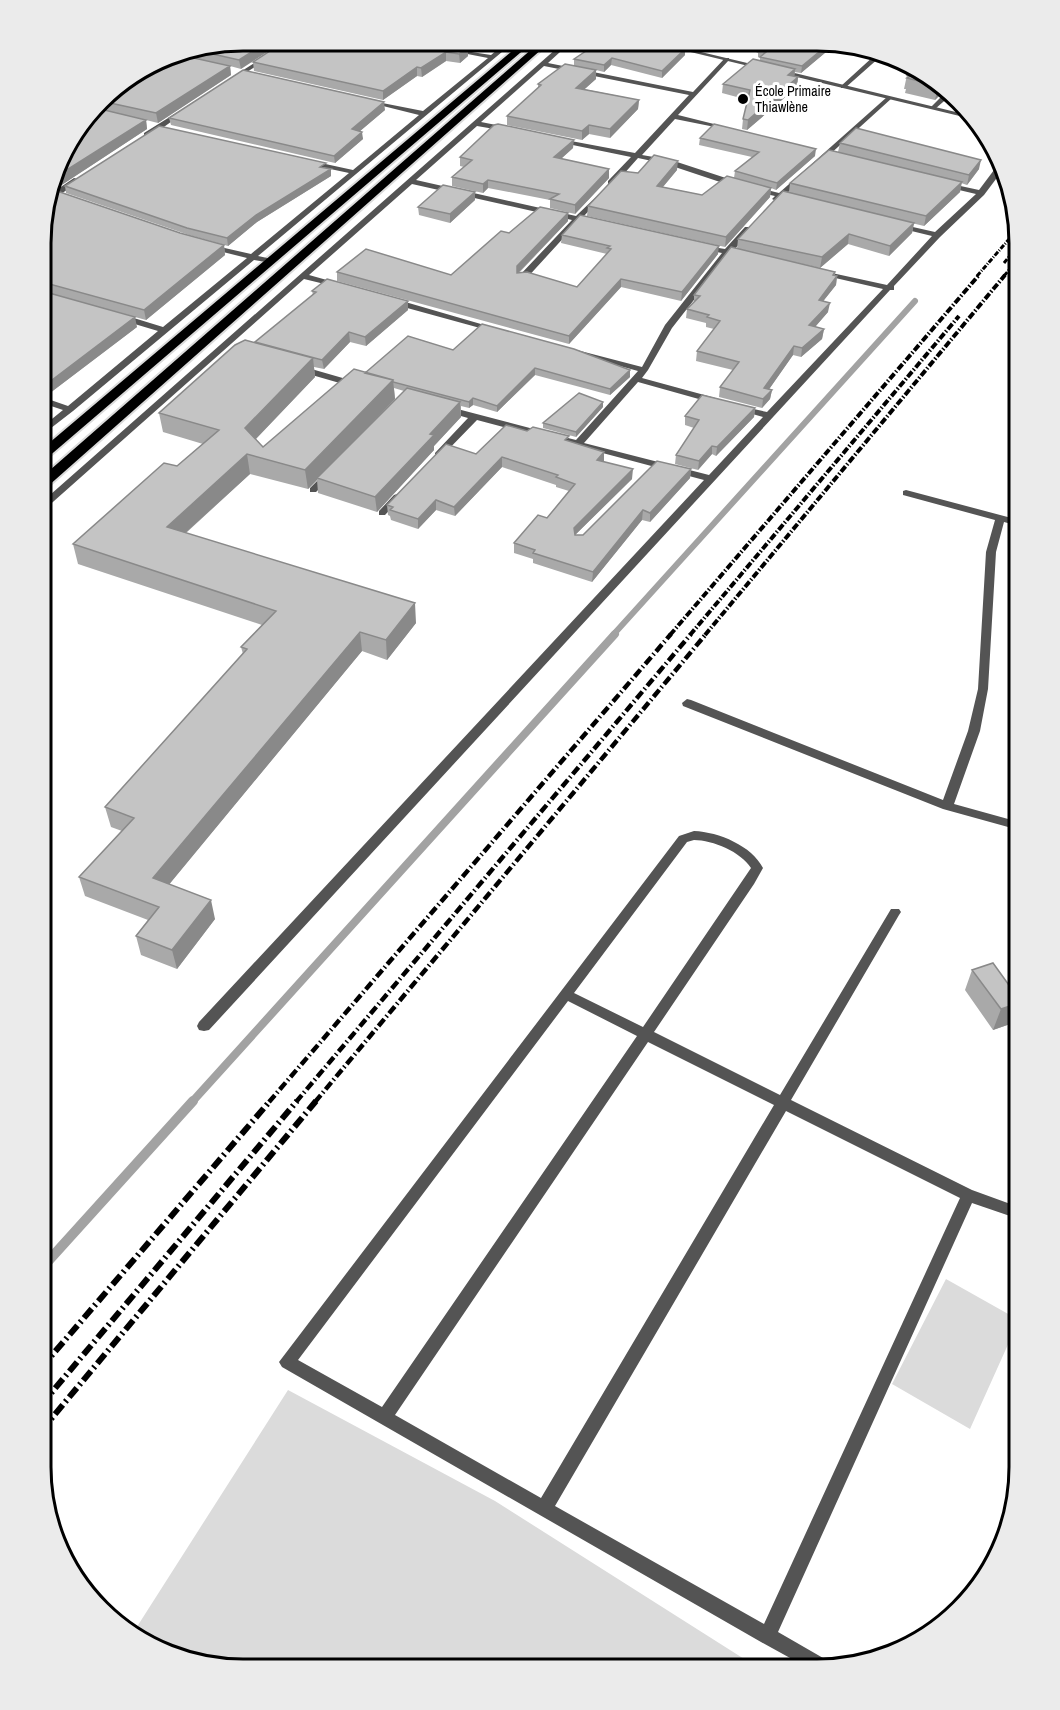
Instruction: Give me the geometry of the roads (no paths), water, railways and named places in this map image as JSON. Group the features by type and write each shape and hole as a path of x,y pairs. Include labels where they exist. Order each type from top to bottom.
{"highway":[{"path":"51,447 518,51"},
{"path":"51,476 537,51"}],"street":[{"path":"459,51 493,57"},
{"path":"51,425 500,51"},
{"path":"51,499 558,51"},
{"path":"692,51 959,114"},
{"path":"224,85 272,53"},
{"path":"522,278 727,59"},
{"path":"843,87 873,60"},
{"path":"543,64 694,94"},
{"path":"232,70 254,75"},
{"path":"357,98 425,114"},
{"path":"772,203 824,153 889,98"},
{"path":"933,108 943,99"},
{"path":"139,140 186,109"},
{"path":"674,116 732,130"},
{"path":"474,123 520,132"},
{"path":"147,125 169,130"},
{"path":"544,137 636,155 802,201"},
{"path":"813,150 836,156"},
{"path":"304,160 353,172"},
{"path":"204,1026 891,288 937,235 981,193 996,173"},
{"path":"59,191 83,176"},
{"path":"410,181 600,224"},
{"path":"936,181 981,193"},
{"path":"57,197 65,198"},
{"path":"578,444 644,370 668,327 727,252 757,219"},
{"path":"892,224 937,235"},
{"path":"196,242 269,261"},
{"path":"692,244 750,257"},
{"path":"809,270 891,288"},
{"path":"304,277 350,289"},
{"path":"384,298 508,332"},
{"path":"110,314 163,330"},
{"path":"222,347 233,350"},
{"path":"565,348 644,370"},
{"path":"290,366 370,388"},
{"path":"636,379 770,416"},
{"path":"51,403 70,409"},
{"path":"435,406 711,479"},
{"path":"428,465 475,417"},
{"path":"647,472 655,464"},
{"path":"313,490 338,465"},
{"path":"382,513 405,489"},
{"path":"906,493 1009,520"},
{"path":"947,806 974,731 983,689 992,552 1000,518"},
{"path":"687,703 947,806 1009,823"},
{"path":"384,1418 757,868 756,861 746,853 701,836 683,839 287,1362 384,1418 808,1659"},
{"path":"544,1509 895,912"},
{"path":"565,994 968,1195 1009,1210"},
{"path":"767,1636 968,1195"}],"waterway":[{"path":"613,635 915,301"},
{"path":"192,1102 615,634"},
{"path":"51,1258 193,1101"}],"railway":[{"path":"977,276 1009,240"},
{"path":"1004,263 1009,257"},
{"path":"1004,276 1009,270"},
{"path":"670,635 979,275"},
{"path":"705,635 1005,275"},
{"path":"690,635 959,316"},
{"path":"269,1102 671,634"},
{"path":"296,1102 691,634"},
{"path":"315,1102 706,634"},
{"path":"51,1356 270,1101"},
{"path":"51,1393 297,1101"},
{"path":"51,1419 316,1101"}],"place":[{"name":"École Primaire Thiawlène","path":"743,99"}]}
